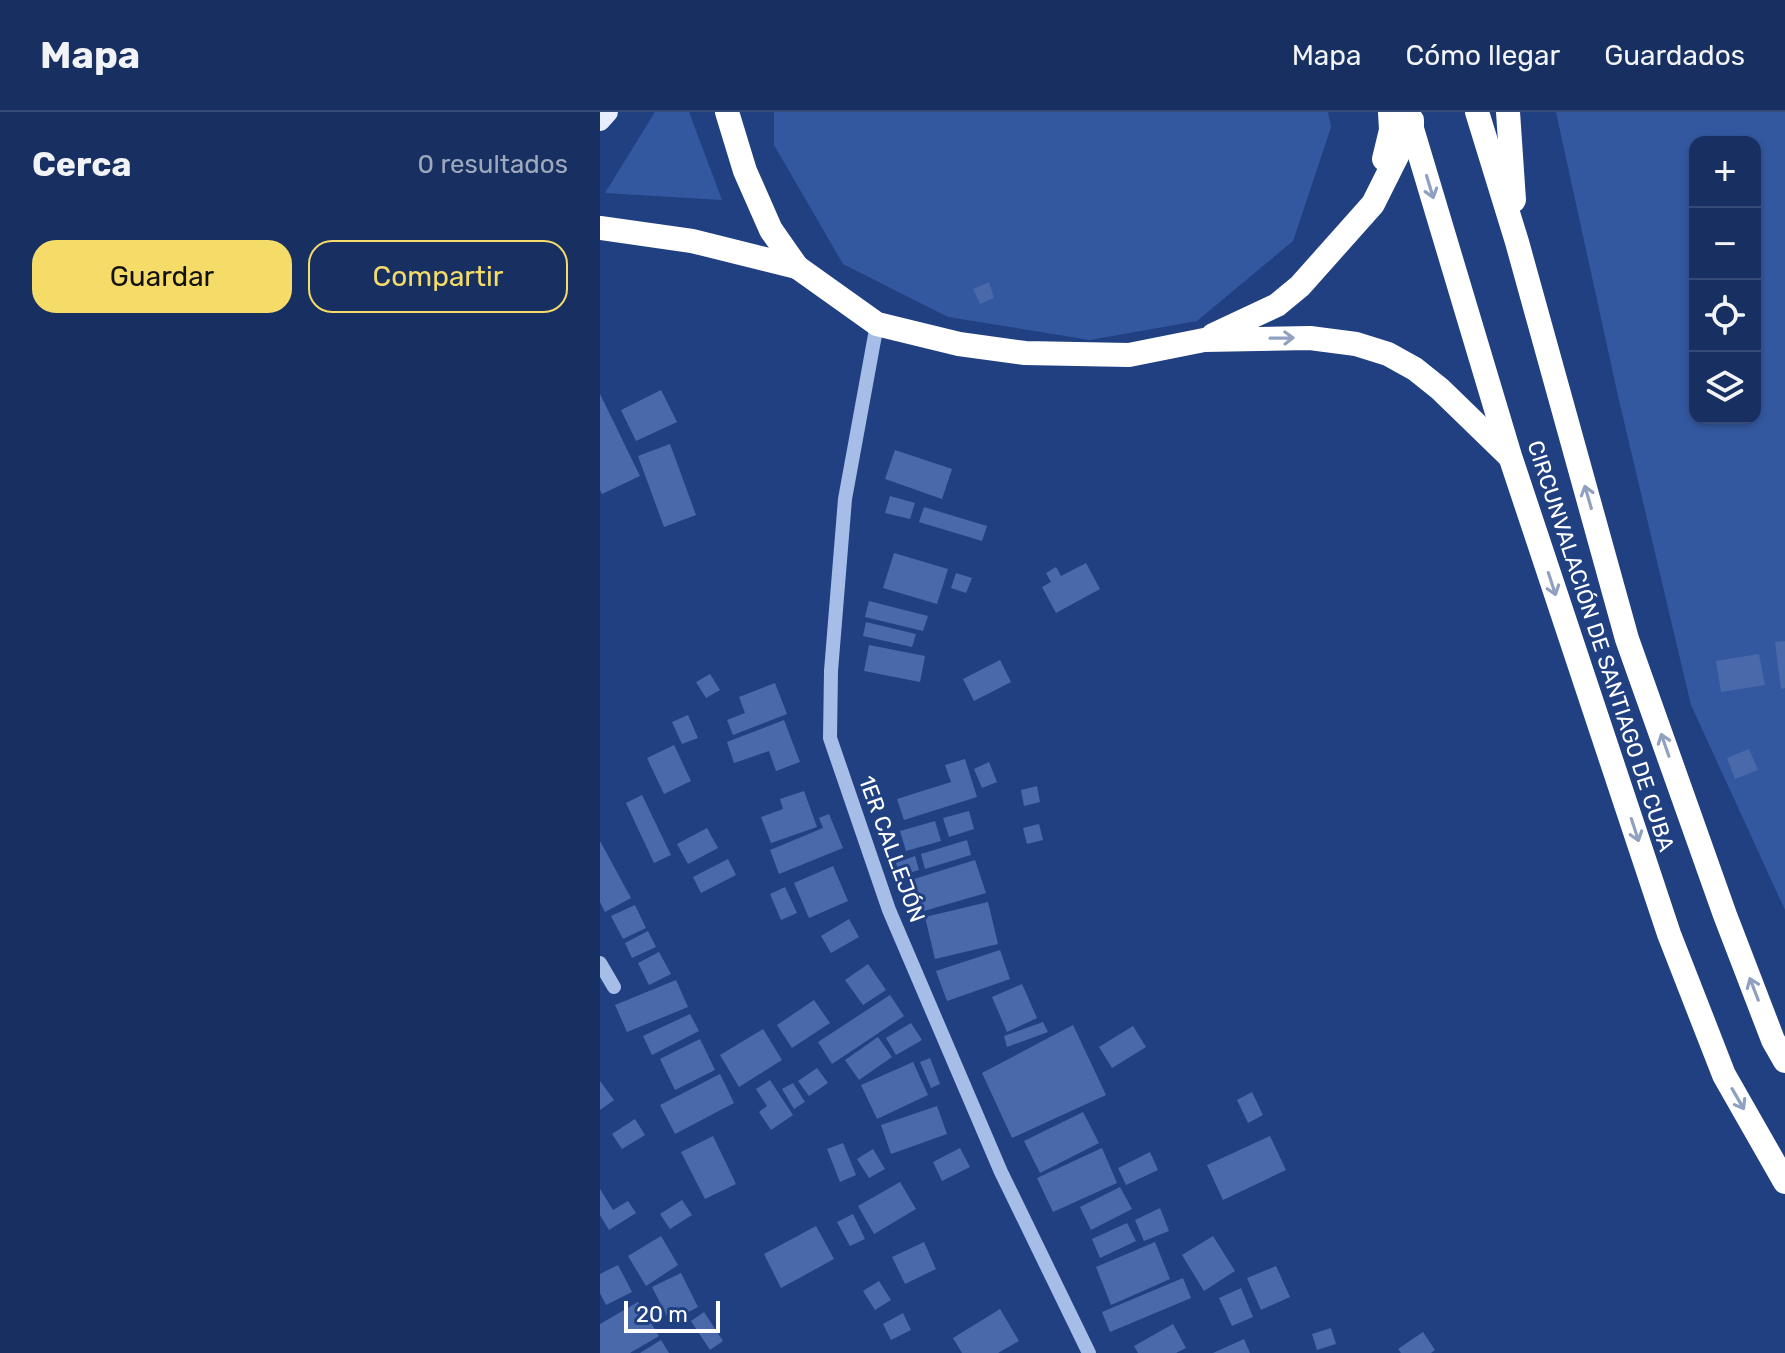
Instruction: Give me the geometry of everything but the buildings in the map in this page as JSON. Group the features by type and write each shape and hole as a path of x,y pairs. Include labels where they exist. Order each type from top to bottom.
{"highway":[{"path":"727,112 745,171 771,230 797,267 877,324 959,344 1025,353 1129,355 1204,340 1310,338 1356,344 1388,354 1415,369 1510,456"},
{"path":"1373,204 1391,130 1390,112"},
{"name":"CIRCUNVALACIÓN DE SANTIAGO DE CUBA","path":"1477,112 1517,242 1627,639 1725,915 1773,1040 1785,1061"},
{"path":"1508,112 1517,242"},
{"path":"1204,340 1277,305 1300,286 1373,204 1411,117"},
{"name":"CIRCUNVALACIÓN DE SANTIAGO DE CUBA","path":"1411,117 1510,456 1669,934 1724,1075 1785,1182"},
{"path":"600,228 692,241 797,267"}],"main road":[{"path":"600,121 608,112"}],"street":[{"name":"1ER CALLEJÓN","path":"877,324 845,499 831,671 830,738 889,910 1001,1172 1089,1353"},
{"path":"600,963 614,987"}],"shaded area":[{"path":"655,112 689,112 722,200 605,193"},
{"path":"774,112 1328,112 1331,127 1293,241 1197,321 1090,340 948,317 843,264 774,145"},
{"path":"1556,112 1785,112 1785,910 1691,705 1618,396"}]}
